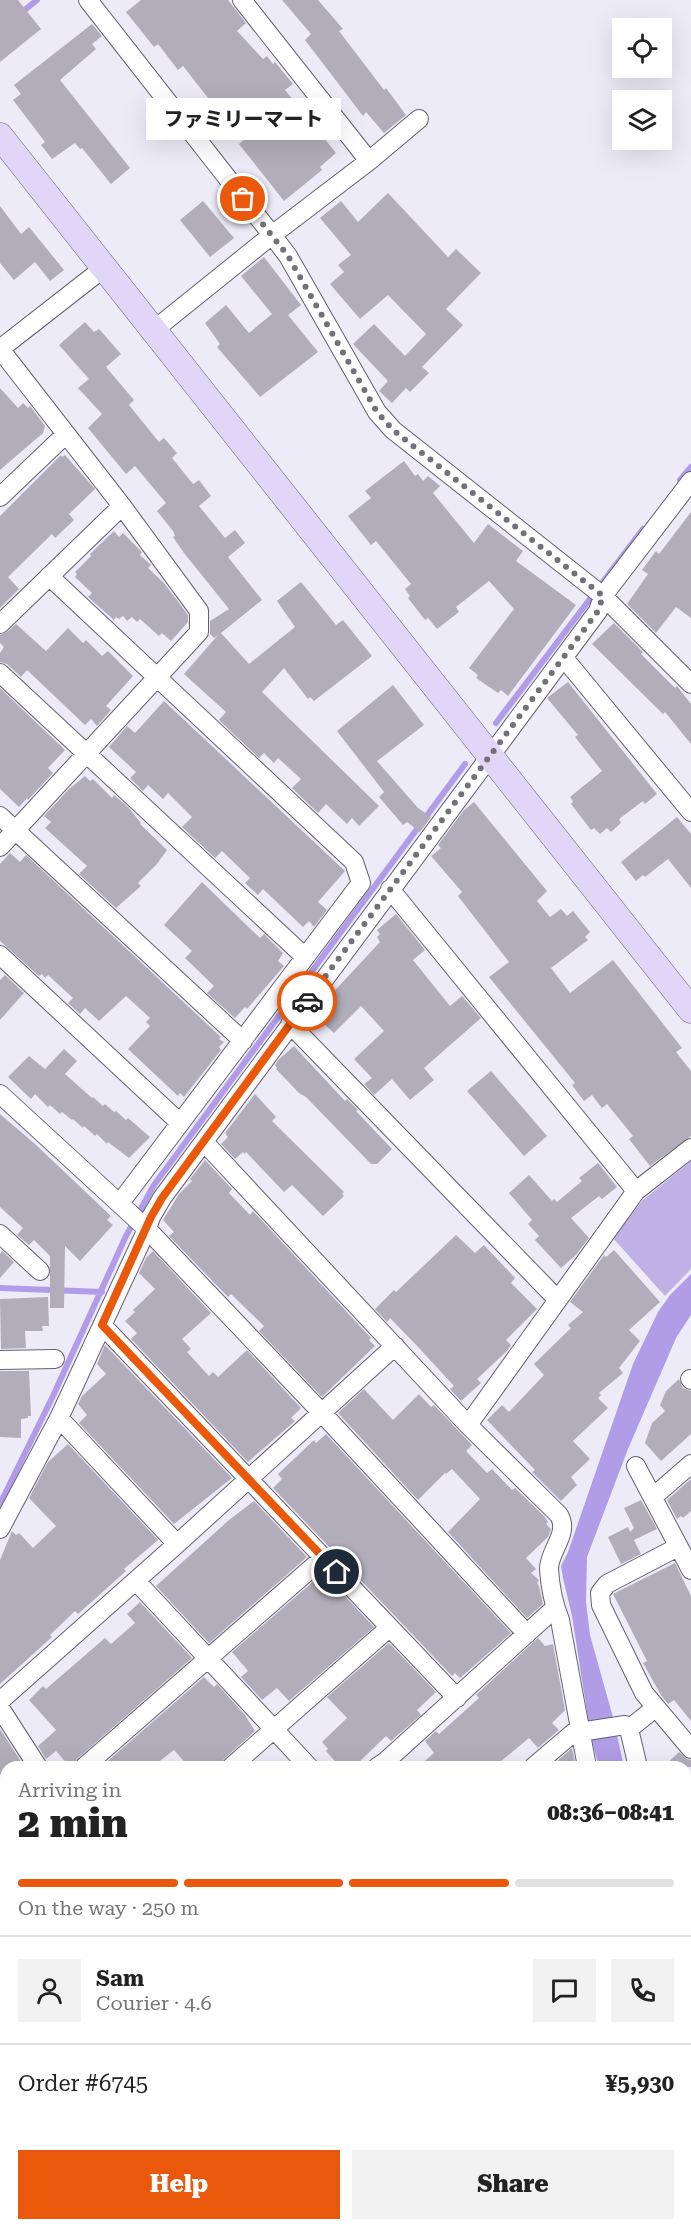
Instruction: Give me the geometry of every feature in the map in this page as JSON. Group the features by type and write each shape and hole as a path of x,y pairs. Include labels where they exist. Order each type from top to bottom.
{"street":[{"path":"88,0 288,256 377,412 393,430 598,592 691,684"},
{"path":"242,0 369,161"},
{"path":"154,330 419,119"},
{"path":"0,136 691,1010"},
{"path":"0,847 200,632 199,611 122,506 0,349 105,267"},
{"path":"0,497 66,434"},
{"path":"134,1216 151,1217 162,1198 290,1024 598,611 598,592 691,481"},
{"path":"0,624 122,506"},
{"path":"0,1529 59,1419 102,1325 134,1216 180,1123 362,883 354,862 49,576"},
{"path":"564,657 691,812"},
{"path":"0,673 305,957"},
{"path":"0,816 243,1041"},
{"path":"390,889 636,1191"},
{"path":"0,955 180,1123"},
{"path":"290,1024 557,1299"},
{"path":"0,1094 134,1216 322,1413 527,1634"},
{"path":"204,1142 468,1425 559,1515 563,1522 562,1531 549,1567 555,1608 560,1620 584,1732 586,1761"},
{"path":"468,1425 636,1191 691,1148"},
{"path":"0,1234 40,1270"},
{"path":"102,1325 457,1698"},
{"path":"0,1701 250,1479 395,1346"},
{"path":"0,1360 55,1359"},
{"path":"59,1419 177,1544"},
{"path":"653,1497 691,1464"},
{"path":"636,1466 691,1570"},
{"path":"678,1546 607,1584 600,1593 601,1605 634,1677 656,1708 691,1749"},
{"path":"91,1761 323,1558"},
{"path":"136,1581 303,1761"},
{"path":"386,1761 555,1608"},
{"path":"238,1761 389,1628"},
{"path":"0,1708 34,1761"},
{"path":"540,1761 573,1733 623,1727 656,1708"},
{"path":"623,1727 636,1761"}],"shaded area":[{"path":"691,1161 691,1269 665,1296 612,1237 643,1200"},
{"path":"691,1274 691,1315 676,1338 628,1449 587,1557 586,1602 590,1635 623,1761 597,1761 591,1737 572,1616 561,1566 568,1552 633,1364 658,1312 670,1295"}],"building":[{"path":"0,0 18,0 41,29 0,62"},
{"path":"141,0 228,0 246,23 237,31 263,59 267,56 273,64 275,62 293,84 285,90 336,153 320,167 322,170 284,201 239,144 245,139 223,113 219,111 203,125 192,112 208,98 183,66 178,70 158,44 154,47 126,12"},
{"path":"282,0 318,0 343,29 339,31 384,90 386,88 406,115 384,133 366,112 363,116 305,40 311,34"},
{"path":"92,24 102,36 92,44 96,49 60,80 130,168 111,184 82,148 80,149 75,143 52,159 41,145 45,142 13,100 21,94 14,85"},
{"path":"388,193 448,257 456,249 481,273 446,309 463,325 422,367 429,373 410,392 406,388 392,403 379,391 388,381 353,344 374,324 405,356 426,334 388,295 360,319 330,284 344,272 338,265 351,255 320,218 341,201 358,222"},
{"path":"203,201 234,238 210,257 180,220"},
{"path":"0,206 21,234 29,227 64,270 50,281 35,262 14,280 0,263"},
{"path":"264,257 301,305 288,315 318,352 260,397 217,347 220,344 205,323 226,305 249,333 272,314 241,276"},
{"path":"85,322 94,332 99,329 121,354 106,367 134,400 129,405 159,442 164,438 177,453 172,458 193,484 199,480 211,496 199,506 225,538 235,530 245,543 228,557 262,600 221,633 249,664 295,627 277,601 301,582 336,625 343,620 372,656 314,701 310,697 308,699 284,668 262,692 379,806 359,826 352,818 347,824 326,804 318,813 292,788 301,779 278,758 274,763 264,753 259,758 219,720 226,712 184,674 218,635 214,638 210,634 210,621 229,609 184,553 173,537 175,536 173,531 157,511 166,503 135,466 126,474 88,428 102,414 78,388 89,379 59,345"},
{"path":"0,388 18,408 23,403 28,408 30,406 45,426 43,433 0,470"},
{"path":"61,455 62,457 65,455 95,489 69,514 74,520 55,538 52,534 8,577 19,589 0,608 0,516"},
{"path":"404,461 415,476 418,474 423,481 428,476 440,486 433,493 474,543 488,524 523,551 516,561 576,605 508,696 501,690 498,693 476,678 478,675 469,668 514,609 489,581 456,607 459,612 437,629 428,618 425,620 408,598 410,596 405,589 411,584 376,541 371,545 348,516 371,498 365,491"},
{"path":"691,512 691,618 676,607 656,633 627,604 648,574 642,570 656,551 659,554"},
{"path":"114,531 119,537 123,533 142,552 140,555 151,565 148,568 164,583 188,615 188,622 171,641 162,633 159,636 140,619 137,622 132,617 127,621 123,616 119,619 116,617 114,620 88,597 92,593 75,577 77,574 75,572 91,556 90,554"},
{"path":"614,623 675,688 677,686 691,704 691,744 665,712 663,714 592,644"},
{"path":"16,624 46,651 68,628 83,643 86,640 102,656 108,651 133,676 106,706 111,710 97,726 91,719 85,725 27,670 21,677 7,664 0,662 0,653 4,647 0,643 0,635"},
{"path":"568,682 657,794 645,804 643,801 619,819 621,823 611,832 607,828 600,834 594,828 591,830 571,804 573,801 570,797 602,771 575,737 578,735 547,698"},
{"path":"393,685 424,725 377,761 418,808 431,817 420,832 407,822 403,825 379,797 384,792 337,731"},
{"path":"0,688 65,750 48,768 53,773 19,807 0,789"},
{"path":"164,701 345,871 318,902 327,910 314,927 309,921 303,927 263,889 258,895 245,883 250,878 222,851 215,858 182,827 192,817 168,793 163,799 148,785 143,791 130,778 136,772 109,747 127,726 135,733"},
{"path":"85,776 90,781 93,779 112,798 114,795 128,807 140,824 167,850 138,883 141,886 116,908 79,874 87,866 45,828 51,822 44,816 69,789"},
{"path":"474,802 547,891 537,901 550,917 561,909 567,916 573,911 590,932 585,937 588,940 551,968 570,993 613,960 682,1048 676,1052 691,1071 691,1136 650,1166 629,1139 633,1136 607,1104 602,1108 592,1095 584,1101 572,1085 575,1083 489,977 509,962 458,896 462,892 431,856 441,848 438,845 464,810"},
{"path":"677,817 691,834 691,888 668,859 645,877 643,875 636,881 621,862"},
{"path":"10,853 20,862 26,855 221,1037 219,1039 224,1042 219,1047 221,1050 184,1097 180,1093 178,1096 128,1049 150,1026 146,1022 150,1018 126,996 99,1021 85,1008 80,1014 68,1003 73,998 48,975 45,978 42,974 39,976 0,941 0,864"},
{"path":"202,882 260,938 264,934 283,953 278,961 284,966 247,1009 245,1007 235,1018 207,993 214,986 185,958 192,951 164,925"},
{"path":"396,914 425,950 413,960 450,1006 462,996 481,1018 424,1068 434,1080 410,1100 392,1079 374,1095 364,1084 372,1078 354,1059 384,1031 361,1006 334,1033 313,1014 380,942 377,937 380,934 377,930"},
{"path":"5,975 24,993 0,1020 0,980"},
{"path":"294,1046 345,1101 347,1099 358,1110 356,1111 392,1149 377,1164 371,1164 276,1069 275,1065 278,1060"},
{"path":"64,1049 77,1061 65,1074 92,1098 103,1106 105,1104 114,1112 116,1111 126,1120 128,1118 150,1137 129,1158 108,1142 107,1144 97,1134 95,1136 84,1126 83,1128 62,1112 60,1114 50,1105 48,1107 35,1094 31,1099 8,1077 29,1056 45,1069"},
{"path":"491,1071 547,1136 524,1156 467,1091"},
{"path":"255,1094 276,1117 272,1121 344,1192 342,1194 344,1196 323,1216 292,1185 284,1192 246,1152 235,1159 221,1144 228,1137 225,1133"},
{"path":"0,1114 111,1216 107,1220 113,1225 80,1261 65,1246 64,1308 50,1308 50,1256 34,1240 29,1245 17,1235 23,1228 0,1207"},
{"path":"205,1160 232,1189 229,1193 250,1215 253,1211 371,1338 369,1340 375,1346 322,1397 259,1331 264,1326 231,1294 228,1297 169,1236 174,1232 163,1220 179,1194 192,1181 190,1179"},
{"path":"598,1163 617,1187 602,1199 599,1196 571,1218 589,1238 576,1255 561,1268 535,1240 539,1236 528,1224 532,1220 509,1193 529,1175 552,1201 554,1199 557,1202 582,1181 579,1178"},
{"path":"456,1235 475,1253 484,1245 515,1278 511,1283 537,1309 506,1340 511,1345 507,1351 477,1379 481,1383 461,1401 450,1389 454,1386 419,1348 390,1318 387,1322 375,1309"},
{"path":"614,1250 660,1302 629,1330 640,1341 619,1368 623,1373 599,1393 601,1395 598,1398 608,1408 573,1441 590,1459 571,1477 577,1485 561,1501 532,1472 535,1470 487,1420 502,1405 509,1412 544,1375 534,1364 571,1328 568,1325 583,1312 570,1302 604,1255 606,1257"},
{"path":"2,1251 14,1262 0,1278 0,1254"},
{"path":"153,1251 211,1313 182,1339 191,1349 187,1352 209,1376 213,1372 218,1377 247,1350 301,1408 291,1418 295,1421 248,1462 131,1339 137,1333 125,1321 155,1289 139,1273 146,1258"},
{"path":"48,1297 49,1326 42,1326 43,1331 25,1331 26,1348 1,1349 0,1299"},
{"path":"105,1345 232,1478 174,1524 79,1423 87,1415 78,1404 82,1396 106,1374 97,1364"},
{"path":"0,1371 29,1371 31,1416 21,1419 21,1438 0,1437"},
{"path":"679,1379 683,1388 691,1391 691,1434 661,1461 645,1443 652,1423 665,1411 660,1405 666,1391"},
{"path":"364,1389 393,1420 419,1394 431,1407 434,1405 472,1445 466,1451 487,1473 492,1469 512,1490 515,1488 544,1516 548,1522 546,1524 551,1529 548,1537 526,1558 536,1569 531,1573 539,1580 537,1583 543,1604 527,1618 448,1532 480,1499 452,1469 418,1500 338,1413"},
{"path":"326,1434 511,1633 460,1678 455,1673 452,1676 273,1488 282,1479 278,1474 314,1440 316,1443"},
{"path":"68,1444 158,1540 78,1614 75,1611 50,1635 52,1637 0,1684 0,1560 12,1531 16,1535 19,1533 33,1548 56,1526 29,1498 48,1462"},
{"path":"691,1479 691,1511 683,1518 681,1516 677,1519 667,1500"},
{"path":"641,1500 657,1529 634,1540 641,1554 621,1564 608,1537 628,1527 630,1532 634,1528 624,1508"},
{"path":"254,1501 307,1557 209,1643 156,1586 229,1520"},
{"path":"675,1563 691,1596 691,1721 674,1700 668,1704 661,1695 643,1663 647,1661 613,1594"},
{"path":"323,1573 374,1627 289,1701 277,1688 262,1700 241,1677 248,1671 232,1652"},
{"path":"140,1602 192,1658 76,1761 65,1761 56,1751 46,1759 38,1746 56,1730 29,1700 43,1686 46,1689 105,1638 111,1644 135,1623 127,1614"},
{"path":"538,1638 545,1646 553,1644 565,1710 552,1723 559,1730 538,1748 529,1738 501,1761 425,1761 434,1753 425,1741 436,1731 439,1734 479,1698 476,1695"},
{"path":"389,1643 436,1692 417,1710 421,1715 391,1741 386,1736 360,1761 335,1761 326,1751 328,1749 322,1742 347,1718 327,1697"},
{"path":"204,1677 214,1687 217,1684 245,1715 255,1731 222,1761 184,1761 174,1750 160,1761 108,1761"},
{"path":"0,1729 21,1761 0,1761"},
{"path":"572,1748 575,1761 557,1761"},
{"path":"679,1752 691,1760 691,1761 669,1761"}],"waterway":[{"path":"21,13 37,0"},
{"path":"680,480 691,467"},
{"path":"496,723 643,529"},
{"path":"0,1504 53,1396 126,1236 154,1185 465,764"},
{"path":"0,1288 102,1292"}],"way so far":[{"path":"243,199 288,256 377,412 393,430 603,596 598,611 307,1001"}],"place":[{"name":"ファミリーマート","path":"243,199"}],"route":[{"path":"307,1001 162,1198 151,1217 102,1325 337,1572"}]}
